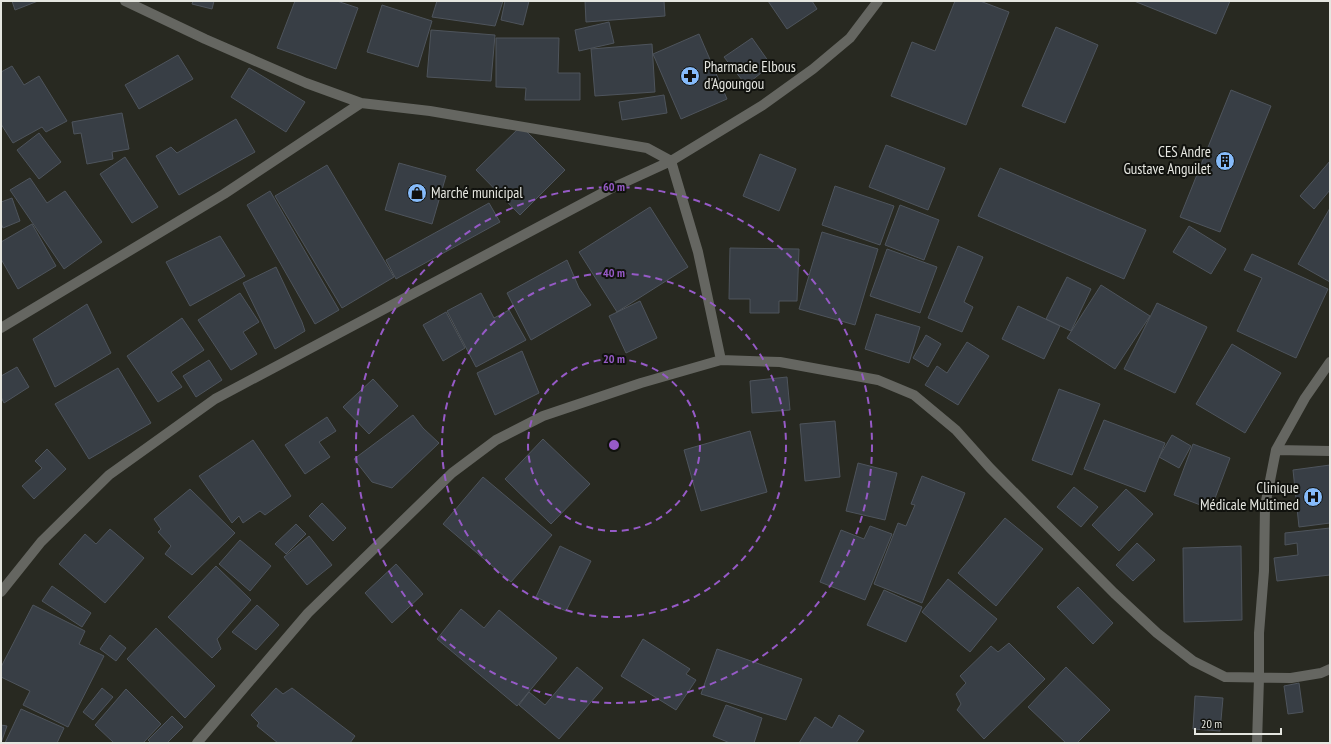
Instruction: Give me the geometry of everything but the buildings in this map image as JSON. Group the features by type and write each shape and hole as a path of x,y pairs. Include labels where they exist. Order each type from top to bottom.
{"street":[{"path":"125,1 205,39 306,83 361,103 430,111 647,148 671,161 698,252 721,360"},
{"path":"1,592 41,542 109,475 215,399 603,193 671,161 763,105 813,69 850,38 878,1"},
{"path":"1,328 224,194 361,103"},
{"path":"197,743 308,613 452,472 496,440 543,416 641,383 721,360 780,362 870,378 914,395 956,430 990,468 1114,593 1157,633 1193,661 1225,677 1291,678 1330,670"},
{"path":"1257,743 1259,633 1264,572 1265,506 1276,450 1305,398 1330,362"},
{"path":"1276,450 1330,451"}],"place":[{"name":"Pharmacie Elbous d'Agoungou","path":"690,76"},
{"name":"CES Andre Gustave Anguilet","path":"1225,161"},
{"name":"Marché municipal","path":"417,193"},
{"name":"Clinique Médicale Multimed","path":"1313,497"}]}
